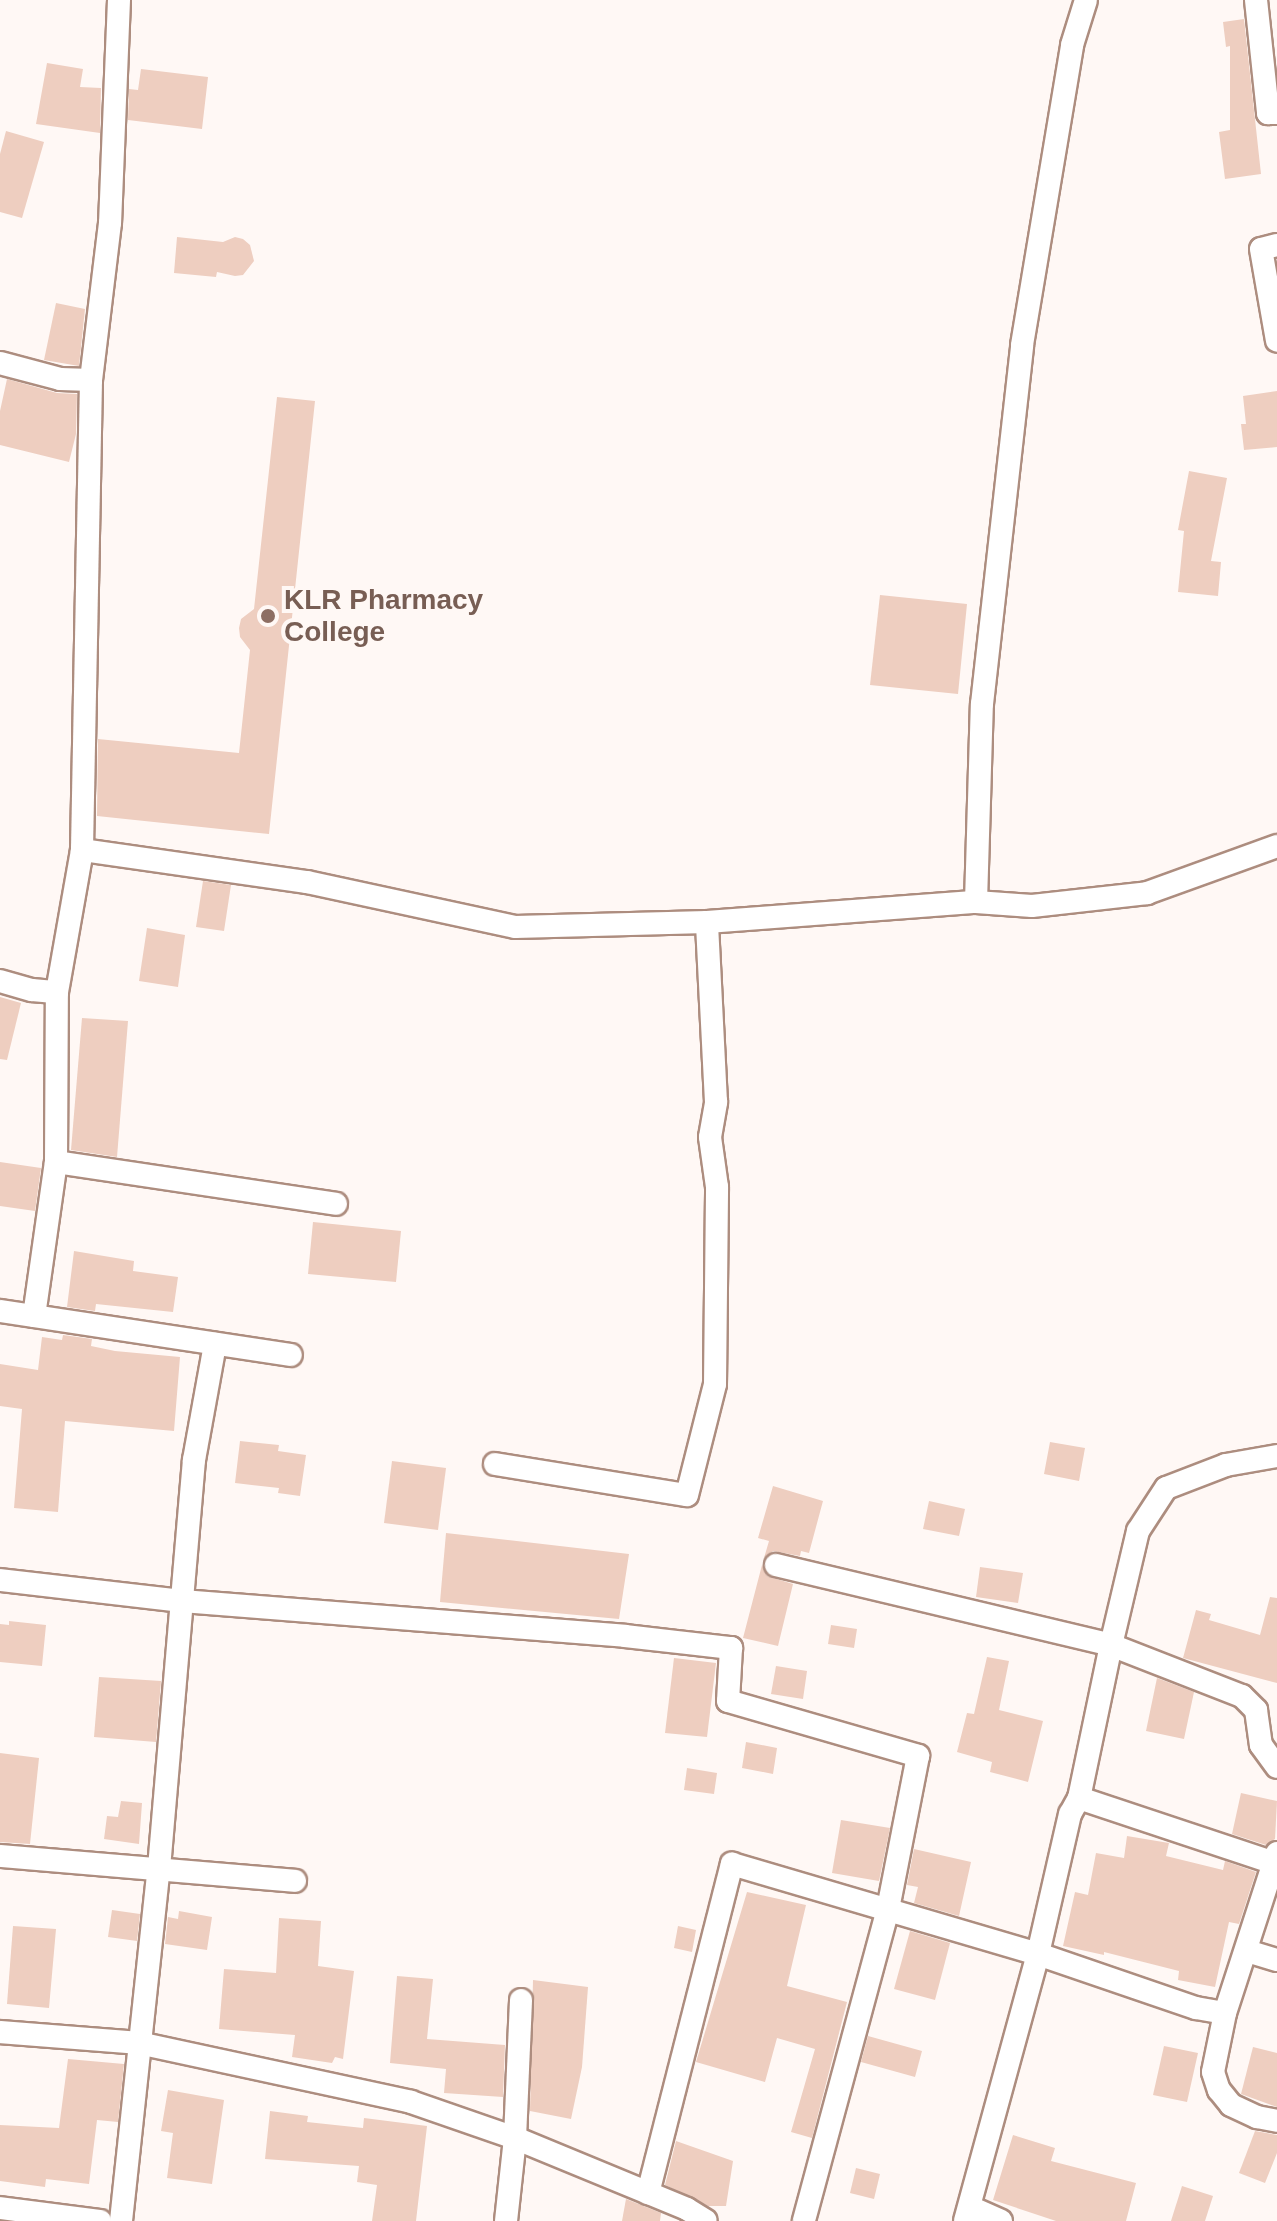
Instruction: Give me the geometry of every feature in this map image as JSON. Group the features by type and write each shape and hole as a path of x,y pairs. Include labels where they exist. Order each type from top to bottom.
{"street":[{"path":"34,1316 56,1162 57,992 82,850 91,380 110,223 119,0"},
{"path":"976,902 982,704 1022,345 1072,45 1086,0"},
{"path":"1256,0 1268,113 1277,113"},
{"path":"1277,245 1261,249 1277,341"},
{"path":"0,363 60,379 91,380"},
{"path":"82,850 307,882 515,927 707,922 976,902 1032,906 1147,893 1277,846"},
{"path":"495,1464 687,1495 715,1384 717,1187 710,1137 716,1102 707,922"},
{"path":"0,981 32,990 57,992"},
{"path":"56,1162 336,1204"},
{"path":"0,1311 291,1355"},
{"path":"121,2221 159,1868 194,1460 215,1344"},
{"path":"1001,2221 968,2214 1038,1954 1070,1814 1079,1798 1138,1531 1166,1488 1226,1465 1277,1456"},
{"path":"776,1565 1111,1645 1242,1696 1256,1710 1261,1745 1277,1767"},
{"path":"0,1580 182,1601 625,1636 731,1648 728,1701 918,1756 888,1909 804,2221"},
{"path":"1079,1798 1276,1858 1225,2013 1213,2072 1219,2090 1231,2105 1257,2117 1277,2121"},
{"path":"0,1856 295,1881"},
{"path":"648,2193 732,1864 1038,1954 1196,2008 1225,2013"},
{"path":"1247,1951 1277,1960"},
{"path":"506,2221 515,2138 521,2000"},
{"path":"0,2032 139,2043 411,2102 515,2138 648,2193 706,2221"},
{"path":"0,2208 100,2221"}],"building":[{"path":"1244,19 1261,174 1225,179 1219,132 1230,130 1230,46 1226,47 1223,22"},
{"path":"47,63 83,69 80,87 101,88 100,133 36,124"},
{"path":"141,69 208,77 202,129 128,120 129,89 138,90"},
{"path":"6,131 44,142 22,218 0,212 0,154"},
{"path":"177,237 223,242 235,237 243,239 250,245 254,261 243,275 217,272 216,277 174,273"},
{"path":"56,303 85,309 79,366 44,360"},
{"path":"7,379 57,393 77,394 76,434 69,462 0,445 0,411"},
{"path":"1277,391 1277,447 1244,450 1241,424 1246,424 1243,396"},
{"name":"KLR Pharmacy College","path":"277,397 315,401 269,834 97,816 98,739 239,753 250,650 240,637 239,628 241,619 254,609"},
{"path":"1189,471 1227,478 1211,561 1221,562 1218,596 1178,592 1184,531 1178,530"},
{"path":"880,595 967,604 958,694 870,685"},
{"path":"203,881 231,885 224,931 196,927"},
{"path":"147,928 185,935 178,987 139,981"},
{"path":"0,997 21,1003 7,1060 0,1059"},
{"path":"82,1018 128,1021 117,1157 71,1150"},
{"path":"0,1162 41,1168 35,1211 0,1206"},
{"path":"313,1222 401,1231 396,1282 308,1274"},
{"path":"74,1251 134,1261 133,1271 178,1277 173,1312 96,1304 95,1311 67,1307"},
{"path":"63,1335 92,1339 91,1346 115,1351 180,1357 174,1431 65,1421 58,1512 14,1508 22,1409 0,1406 0,1364 38,1370 42,1337 62,1340"},
{"path":"240,1441 279,1445 278,1451 306,1455 300,1496 278,1493 279,1488 235,1483"},
{"path":"1050,1442 1085,1448 1079,1481 1044,1474"},
{"path":"392,1461 446,1468 438,1530 384,1523"},
{"path":"773,1486 823,1501 809,1553 801,1551 800,1556 773,1551 764,1558 769,1541 758,1538"},
{"path":"929,1501 965,1509 959,1536 923,1529"},
{"path":"446,1533 629,1554 619,1619 440,1602"},
{"path":"762,1565 767,1576 793,1584 778,1646 743,1638"},
{"path":"980,1567 1023,1573 1018,1603 976,1597"},
{"path":"1270,1597 1277,1598 1277,1683 1183,1658 1196,1610 1211,1614 1209,1620 1260,1635"},
{"path":"9,1621 46,1625 42,1666 0,1662 0,1624 9,1625"},
{"path":"831,1625 857,1629 854,1648 828,1644"},
{"path":"987,1657 1009,1661 999,1710 1043,1721 1028,1782 990,1772 992,1762 957,1752 967,1713 974,1714"},
{"path":"674,1658 716,1663 707,1737 665,1733"},
{"path":"776,1666 807,1671 803,1699 771,1694"},
{"path":"99,1677 161,1681 156,1742 94,1737"},
{"path":"1157,1678 1194,1692 1184,1739 1146,1731"},
{"path":"746,1742 777,1748 773,1774 742,1768"},
{"path":"0,1753 39,1758 30,1844 0,1842"},
{"path":"687,1768 717,1773 714,1794 684,1790"},
{"path":"1241,1793 1277,1801 1275,1839 1266,1845 1232,1834"},
{"path":"121,1801 142,1803 139,1844 104,1839 107,1816 118,1817"},
{"path":"841,1820 890,1828 879,1881 832,1873"},
{"path":"1127,1836 1169,1843 1166,1856 1223,1870 1225,1861 1256,1872 1239,1924 1229,1922 1215,1987 1178,1980 1179,1971 1104,1952 1104,1955 1063,1946 1075,1892 1088,1895 1096,1853 1124,1858"},
{"path":"914,1849 971,1862 959,1916 914,1903 918,1887 907,1885"},
{"path":"747,1892 806,1905 787,1986 847,2002 812,2138 791,2132 815,2049 777,2038 765,2082 696,2062"},
{"path":"112,1910 140,1914 137,1941 108,1937"},
{"path":"179,1911 212,1917 207,1950 165,1944 168,1917 178,1919"},
{"path":"279,1918 321,1921 318,1966 354,1971 343,2059 335,2057 332,2063 292,2057 295,2035 219,2029 224,1969 276,1973"},
{"path":"13,1926 56,1929 49,2008 7,2004"},
{"path":"678,1926 696,1930 692,1952 674,1948"},
{"path":"910,1931 950,1943 935,2000 894,1989"},
{"path":"397,1976 433,1979 427,2039 505,2045 503,2097 444,2093 446,2069 390,2063"},
{"path":"533,1980 588,1987 582,2067 571,2119 530,2111"},
{"path":"868,2036 922,2051 915,2077 861,2062"},
{"path":"1164,2046 1198,2053 1187,2102 1153,2095"},
{"path":"1253,2047 1277,2053 1277,2107 1241,2094"},
{"path":"68,2059 124,2064 118,2122 97,2120 89,2184 46,2179 45,2187 0,2181 0,2125 59,2128"},
{"path":"168,2090 224,2100 212,2184 167,2178 173,2133 161,2131"},
{"path":"270,2111 308,2116 307,2122 363,2128 364,2118 427,2126 416,2221 372,2221 377,2185 357,2182 359,2166 265,2159"},
{"path":"1255,2131 1277,2135 1277,2153 1265,2183 1239,2173"},
{"path":"1013,2135 1055,2148 1051,2161 1136,2183 1126,2221 1056,2221 993,2200"},
{"path":"676,2141 733,2161 726,2206 708,2206 665,2185"},
{"path":"856,2168 880,2174 874,2199 850,2193"},
{"path":"1182,2186 1213,2196 1205,2221 1171,2221"},
{"path":"626,2199 661,2213 660,2221 622,2221"}],"place":[{"name":"KLR Pharmacy College","path":"268,616"}]}
